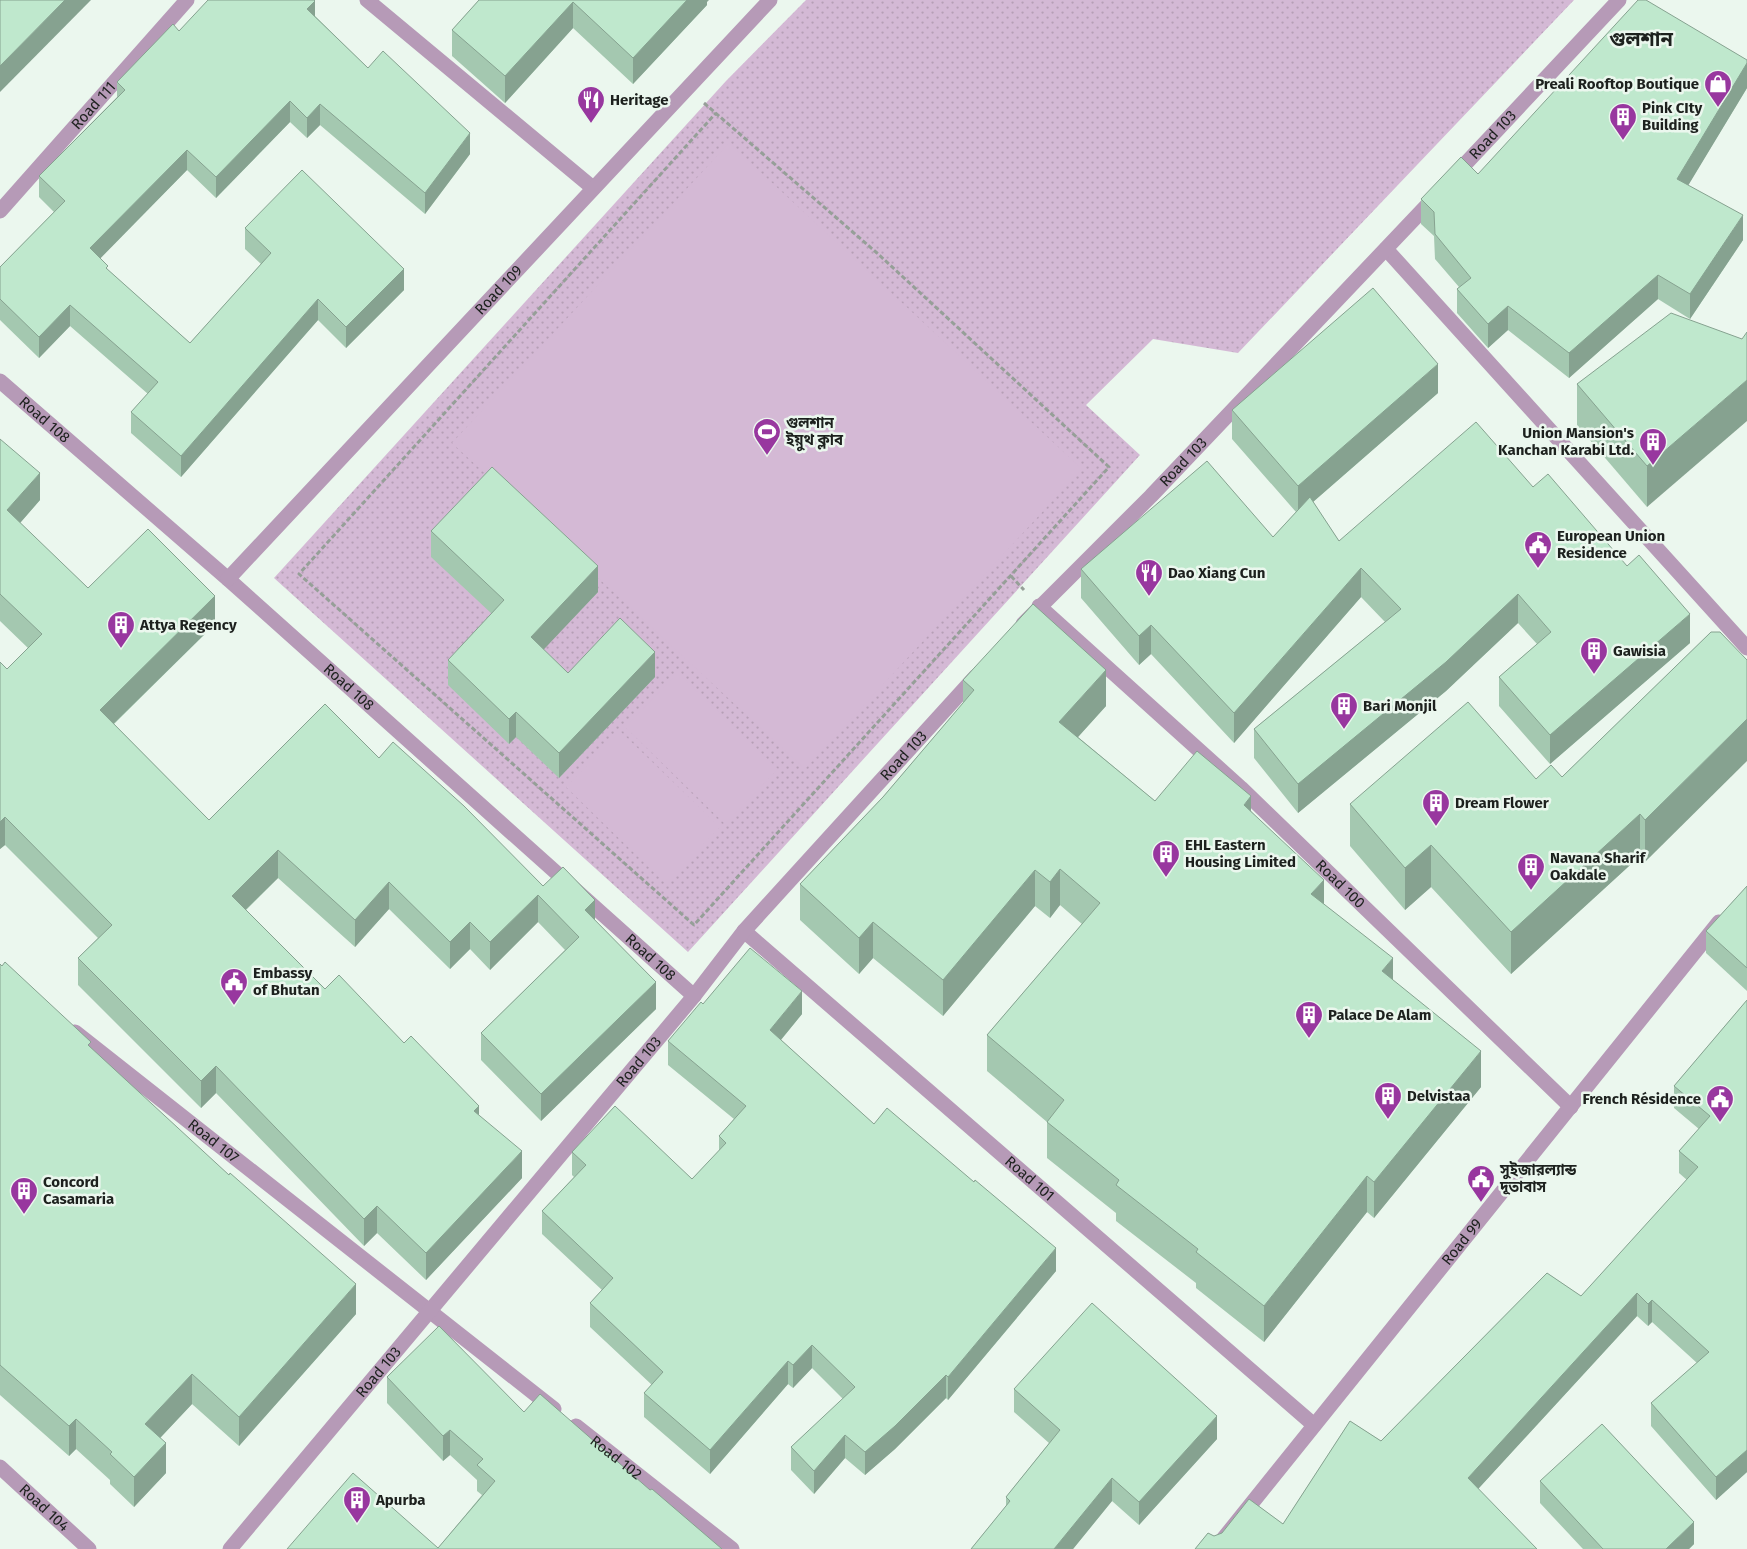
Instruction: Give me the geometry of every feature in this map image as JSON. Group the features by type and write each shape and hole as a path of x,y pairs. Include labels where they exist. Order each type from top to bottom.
{"street":[{"name":"Road 111","path":"0,211 187,0"},
{"path":"367,0 593,188"},
{"name":"Road 109","path":"228,580 770,0"},
{"name":"Road 103","path":"1012,636 1039,606 1151,496 1619,0"},
{"path":"1386,249 1747,648"},
{"name":"Road 108","path":"2,387 228,580 694,996"},
{"name":"Road 100","path":"1039,606 1242,788 1571,1107"},
{"name":"Road 103","path":"230,1549 694,996 744,931 985,665"},
{"name":"Road 99","path":"1215,1549 1729,910"},
{"name":"Road 101","path":"744,931 1314,1425"},
{"name":"Road 107","path":"65,1024 430,1312"},
{"name":"Road 102","path":"430,1312 732,1549"},
{"name":"Road 104","path":"0,1467 89,1549"}],"path":[{"path":"687,88 716,113 877,253 1109,467 694,925 298,574 716,113"}],"shaded area":[{"name":"গুলশান ইয়ুথ ক্লাব","path":"806,0 1574,0 1238,353 1153,339 1086,405 1140,455 688,952 274,578 726,81"},
{"name":"গুলশান ইয়ুথ ক্লাব","path":"729,143 1082,469 805,769 452,443"},
{"path":"678,673 778,769 725,824 625,727"},
{"path":"620,731 720,827 666,884 566,787"}],"building":[{"path":"0,0 65,0 0,66"},
{"path":"208,0 314,0 307,9 368,68 383,51 470,133 425,193 320,104 307,118 290,101 216,177 187,150 90,248 108,266 106,268 190,343 271,253 245,228 302,170 404,269 346,327 318,299 181,456 131,412 158,382 70,305 39,337 0,299 0,267 65,201 39,176 125,90 117,82 173,24 179,31"},
{"path":"479,0 687,0 633,58 573,2 505,76 452,30"},
{"path":"1638,0 1646,0 1747,60 1747,63 1677,179 1743,215 1690,294 1658,275 1569,353 1508,306 1488,324 1457,289 1471,278 1435,234 1434,212 1421,199 1461,157 1478,174"},
{"path":"1373,288 1438,364 1298,486 1232,410"},
{"path":"1671,313 1742,339 1747,332 1747,380 1647,466 1577,384"},
{"path":"1476,422 1533,487 1548,474 1627,566 1639,555 1690,614 1550,735 1499,677 1551,632 1518,594 1446,662 1298,784 1254,729 1401,609 1361,568 1234,713 1151,625 1139,636 1081,569 1207,461 1273,537 1310,497 1339,541"},
{"path":"0,439 40,473 7,510 88,588 148,529 215,596 100,710 209,820 325,704 379,758 393,742 464,806 543,886 563,867 595,900 585,910 656,982 541,1094 481,1033 579,937 538,895 490,942 470,922 450,942 389,882 355,920 278,850 232,896 325,989 339,975 404,1043 411,1036 479,1106 474,1111 522,1151 426,1253 377,1206 364,1219 216,1066 201,1081 78,958 112,925 5,817 0,822 0,662 7,669 42,634 0,594"},
{"path":"492,467 598,566 531,637 568,673 620,618 655,652 559,753 516,712 509,719 448,660 504,600 431,531"},
{"path":"1033,604 1106,670 1059,722 1155,801 1197,751 1251,796 1244,805 1324,880 1311,894 1393,958 1382,971 1481,1051 1374,1182 1367,1176 1264,1306 1196,1252 1198,1249 1116,1185 1119,1180 1047,1122 1064,1100 987,1035 1100,903 1060,869 1050,882 1035,870 943,980 873,922 859,938 800,884 883,797 974,690 963,680"},
{"path":"1711,632 1720,632 1747,660 1747,719 1645,820 1640,814 1511,932 1431,845 1405,868 1350,804 1468,702 1536,779 1551,765 1562,777"},
{"path":"1747,886 1747,968 1706,931"},
{"path":"750,948 802,991 770,1030 874,1124 887,1108 1056,1248 948,1377 946,1375 895,1426 865,1452 845,1435 814,1471 791,1447 855,1387 812,1345 793,1365 788,1361 710,1450 644,1393 663,1372 590,1303 613,1278 542,1211 586,1165 572,1152 615,1106 692,1179 726,1143 719,1136 746,1106 668,1041 701,1002 703,1004"},
{"path":"5,962 91,1042 88,1045 229,1175 230,1173 356,1284 239,1417 192,1374 145,1424 166,1443 134,1477 110,1454 112,1452 76,1419 69,1426 0,1365 0,964 2,966"},
{"path":"1747,1000 1747,1450 1716,1477 1651,1403 1709,1352 1652,1300 1648,1304 1637,1293 1468,1478 1537,1549 1195,1549 1208,1533 1214,1536 1222,1533 1249,1499 1283,1524 1350,1421 1381,1441 1547,1273 1581,1296 1698,1167 1679,1151 1710,1116 1674,1086"},
{"path":"1092,1303 1217,1416 1139,1502 1112,1478 1054,1549 971,1549 1010,1501 1006,1497 1060,1430 1014,1389"},
{"path":"439,1326 524,1412 540,1394 650,1490 652,1489 722,1549 287,1549 353,1473 438,1548 495,1481 477,1465 483,1459 450,1430 443,1436 387,1377"},
{"path":"1602,1424 1694,1522 1666,1549 1603,1549 1540,1481"}],"place":[{"name":"Preali Rooftop Boutique","path":"1718,108"},
{"name":"Heritage","path":"591,124"},
{"name":"Pink CIty Building","path":"1623,141"},
{"name":"গুলশান ইয়ুথ ক্লাব","path":"767,456"},
{"name":"Union Mansion's Kanchan Karabi Ltd.","path":"1653,466"},
{"name":"European Union Residence","path":"1538,569"},
{"name":"Dao Xiang Cun","path":"1149,597"},
{"name":"Attya Regency","path":"121,649"},
{"name":"Gawisia","path":"1594,675"},
{"name":"Bari Monjil","path":"1344,730"},
{"name":"Dream Flower","path":"1436,827"},
{"name":"EHL Eastern Housing Limited","path":"1166,878"},
{"name":"Navana Sharif Oakdale","path":"1531,891"},
{"name":"Embassy of Bhutan","path":"234,1006"},
{"name":"Palace De Alam","path":"1309,1039"},
{"name":"Delvistaa","path":"1388,1120"},
{"name":"French Résidence","path":"1720,1123"},
{"name":"সুইজারল্যান্ড দূতাবাস","path":"1481,1203"},
{"name":"Concord Casamaria","path":"24,1215"},
{"name":"Apurba","path":"357,1524"}],"district":[{"name":"গুলশান","path":"1641,39"}]}
